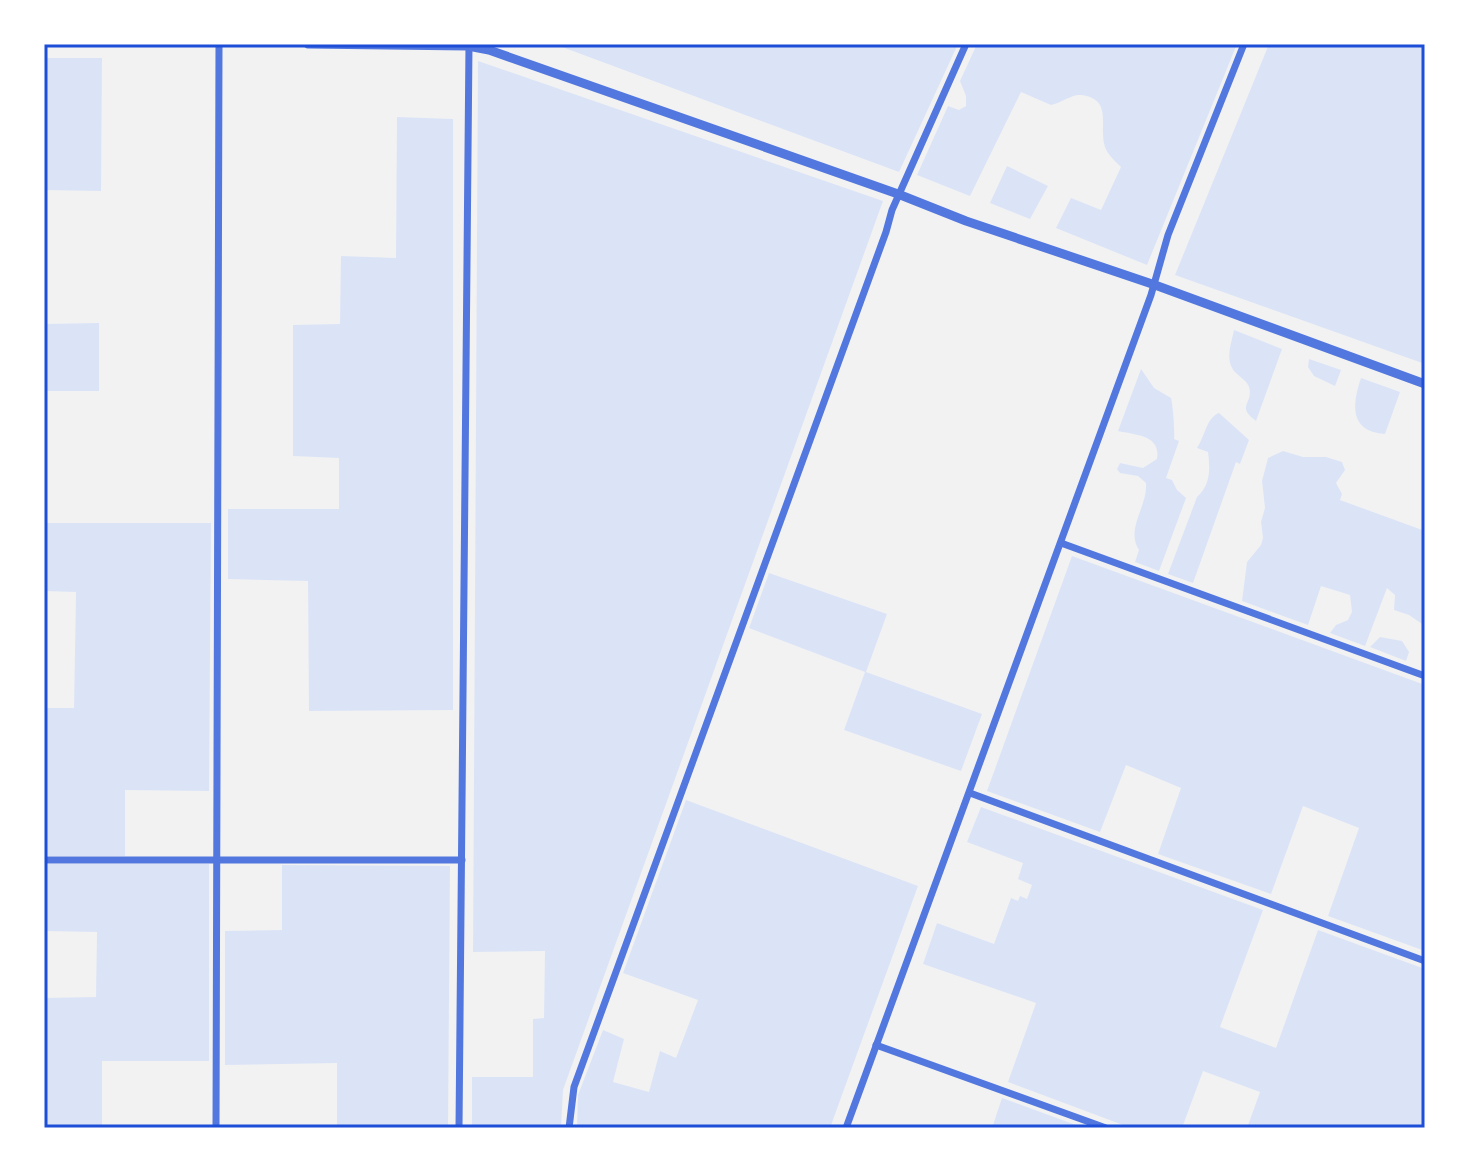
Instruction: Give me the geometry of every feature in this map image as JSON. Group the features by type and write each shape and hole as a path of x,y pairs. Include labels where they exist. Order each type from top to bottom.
{"street":[{"path":"216,1128 219,44"},
{"path":"308,44 468,45 489,50 898,194 966,221 1155,285 1425,384"},
{"path":"569,1128 574,1087 898,194 966,44"},
{"path":"846,1128 1155,285 1168,235 1244,44"},
{"path":"459,1128 468,45"},
{"path":"1061,543 1425,676"},
{"path":"970,793 1425,961"},
{"path":"44,860 462,860"},
{"path":"876,1045 1106,1128"}],"shaded area":[{"path":"554,44 958,44 899,172"},
{"path":"977,44 1006,44 1012,47 1014,44 1237,44 1147,265 1056,228 1071,198 1101,210 1121,167 1105,147 1101,108 1091,98 1078,95 1051,105 1021,92 970,196 917,175 948,106 959,110 966,106 960,81"},
{"path":"1269,44 1425,44 1425,364 1175,275"},
{"path":"45,58 102,58 101,191 44,190"},
{"path":"478,61 883,201 563,1090 561,1128 472,1128 472,1077 533,1077 533,1019 544,1018 545,951 473,952"},
{"path":"397,117 453,119 453,710 309,711 308,581 228,579 228,509 339,509 339,458 293,456 293,325 340,324 341,256 396,258"},
{"path":"1007,166 1048,186 1030,219 990,203"},
{"path":"99,323 99,391 44,391 44,324"},
{"path":"1234,330 1282,349 1256,421 1246,408 1250,392 1248,385 1230,363"},
{"path":"1309,359 1341,370 1335,386 1314,376 1308,367"},
{"path":"1141,369 1154,388 1171,398 1174,439 1179,441 1166,478 1172,480 1186,498 1159,571 1135,562 1139,550 1134,534 1146,483 1138,476 1120,473 1117,469 1120,463 1143,468 1157,459 1155,445 1151,441 1118,431"},
{"path":"1361,378 1400,392 1385,434 1365,428 1356,415 1356,397"},
{"path":"1219,413 1249,440 1240,464 1236,462 1193,583 1168,574 1208,476 1208,452 1197,448 1208,423"},
{"path":"1283,451 1342,462 1345,470 1336,483 1342,494 1340,500 1425,531 1425,626 1409,615 1394,610 1395,595 1387,588 1365,646 1330,633 1336,625 1348,620 1352,612 1350,595 1321,586 1308,625 1242,601 1247,562 1263,538 1261,522 1265,508 1262,481 1268,458"},
{"path":"44,523 211,523 209,791 125,790 125,856 44,856 44,708 74,708 76,592 44,591"},
{"path":"1072,556 1425,685 1425,951 1328,916 1359,828 1303,806 1271,894 1158,854 1181,788 1126,765 1100,832 987,791"},
{"path":"769,573 887,614 866,672 982,714 961,771 844,730 865,672 749,628"},
{"path":"1380,637 1402,641 1409,652 1406,661 1370,647"},
{"path":"686,800 918,886 830,1128 577,1128 578,1095 603,1030 624,1039 613,1082 649,1092 660,1051 676,1058 698,1000 623,973"},
{"path":"981,807 1263,910 1220,1027 1276,1048 1318,930 1425,969 1425,1128 1247,1128 1260,1092 1203,1071 1182,1128 1131,1128 1008,1082 1036,1003 923,964 937,923 994,944 1011,898 1018,901 1020,896 1027,899 1032,885 1018,879 1023,863 967,842"},
{"path":"44,864 209,864 209,1061 102,1061 102,1128 44,1128 44,998 96,997 97,932 44,931"},
{"path":"282,865 450,866 448,1128 337,1128 337,1063 225,1065 225,931 282,930"},
{"path":"1002,1098 1084,1128 992,1128"}]}
